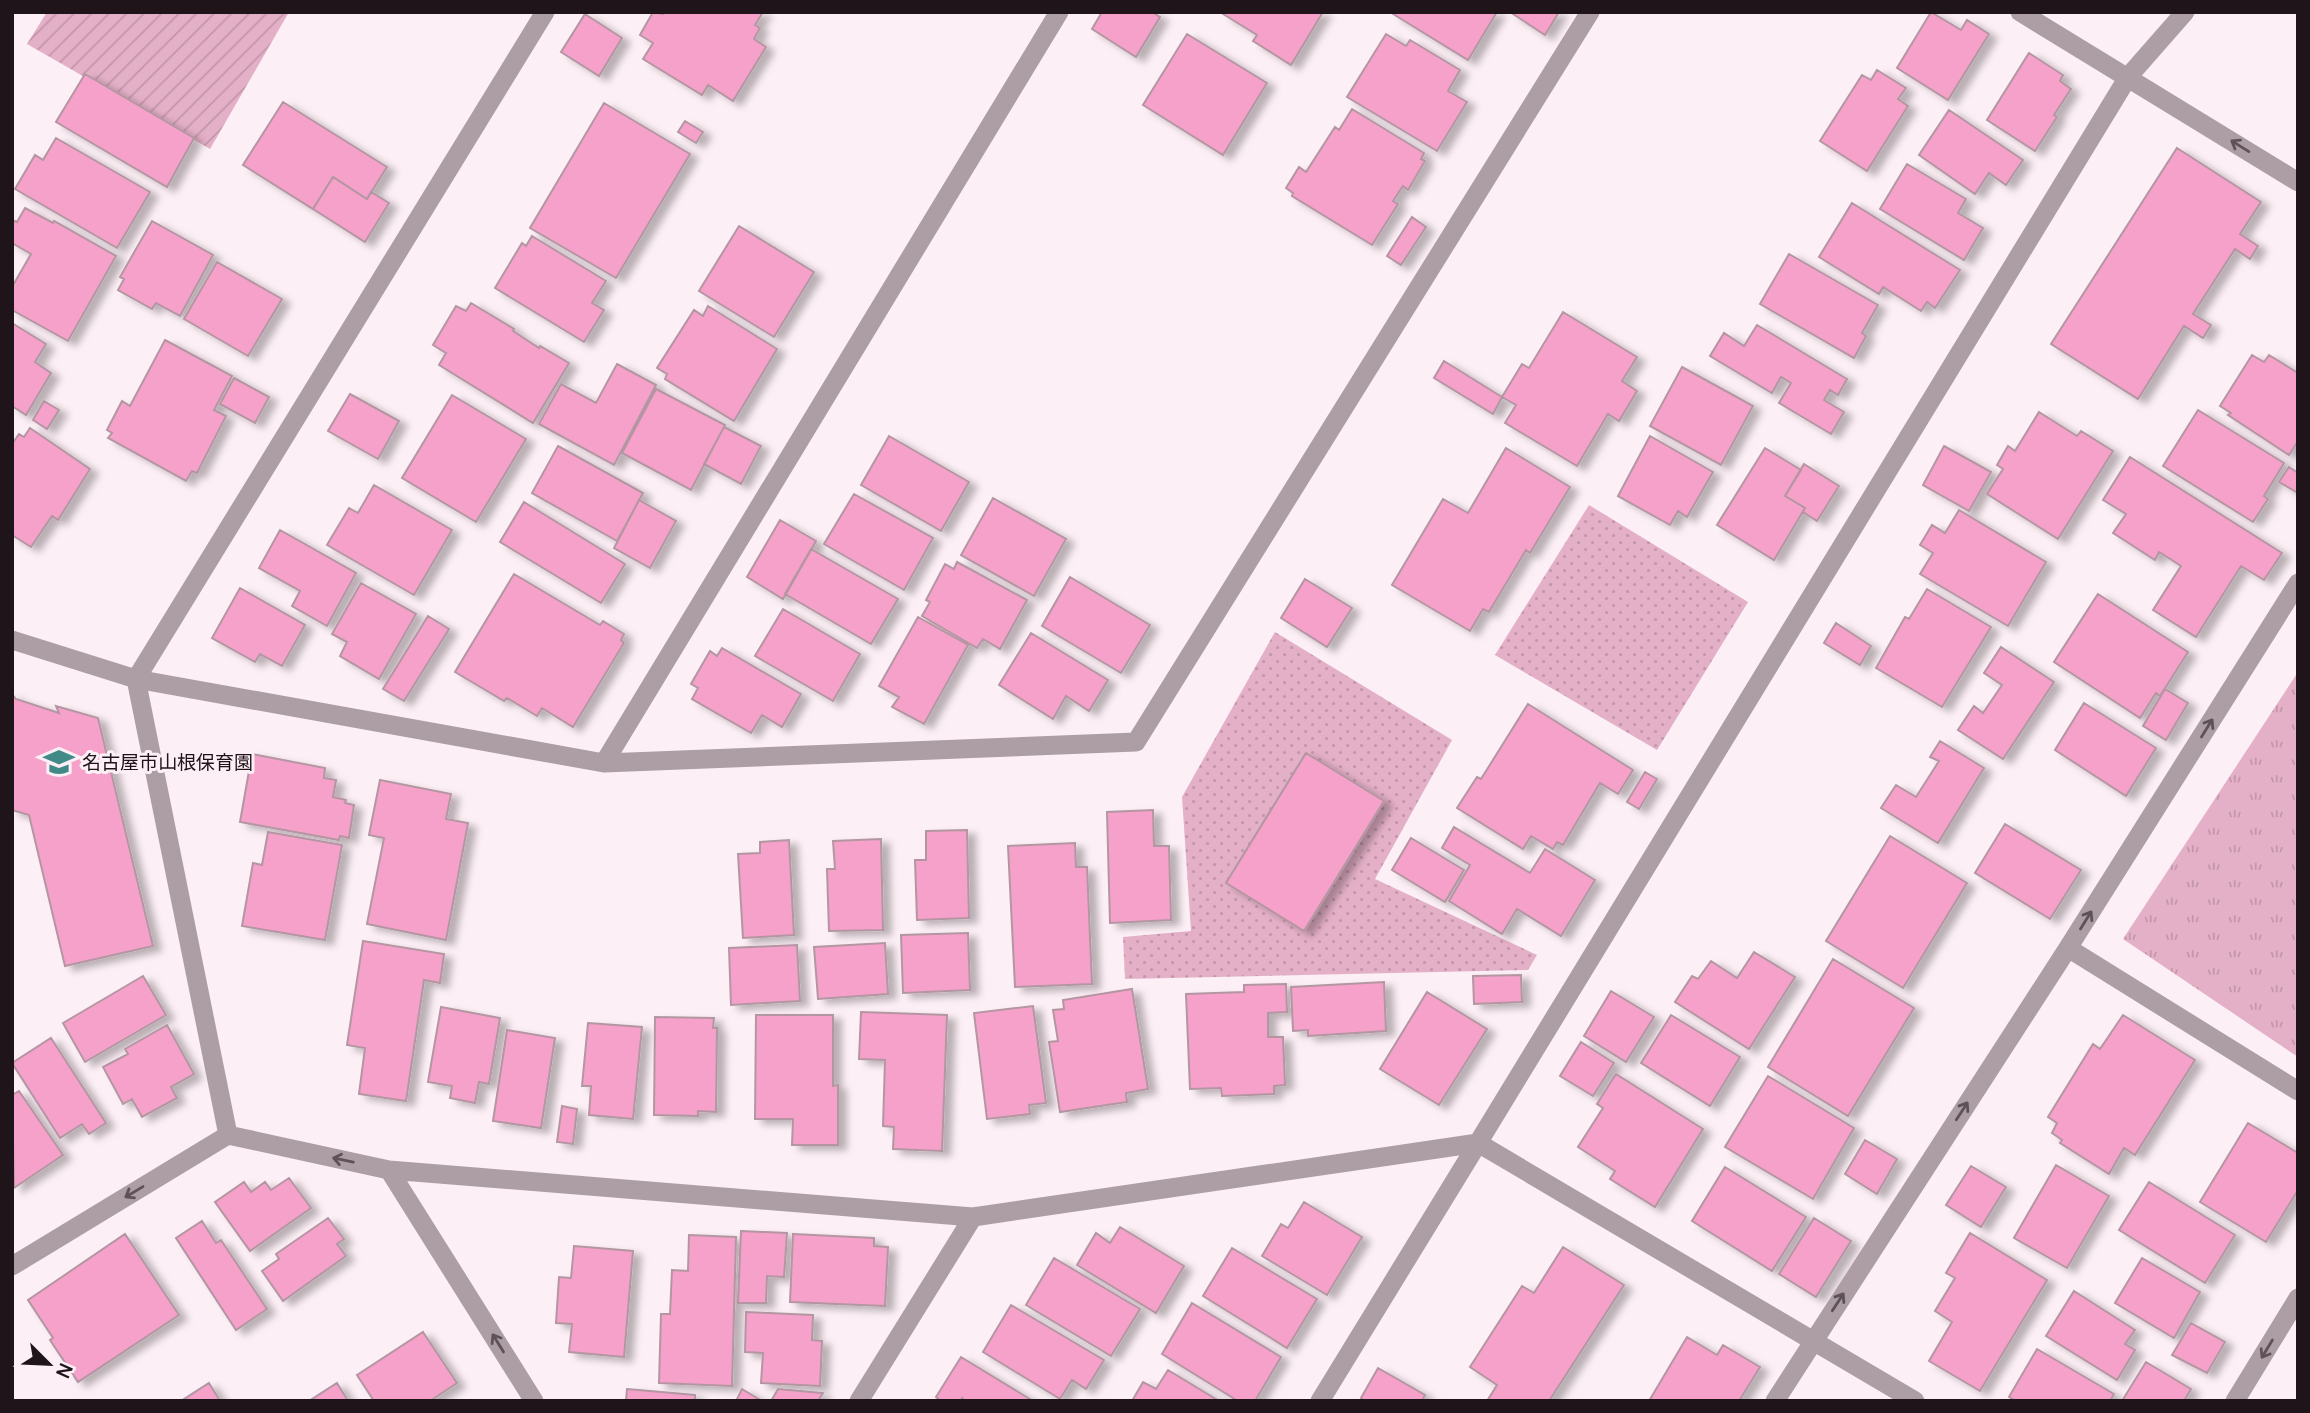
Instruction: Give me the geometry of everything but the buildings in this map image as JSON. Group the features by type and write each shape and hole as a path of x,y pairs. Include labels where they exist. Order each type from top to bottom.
{"street":[{"path":"228,1135 136,679 545,12"},
{"path":"604,763 1059,12"},
{"path":"12,640 136,679 604,763 1136,742 1590,12"},
{"path":"2020,12 2298,182"},
{"path":"1320,1401 2127,77 2185,12"},
{"path":"1775,1401 2068,948 2298,583"},
{"path":"2068,948 2298,1091"},
{"path":"12,1266 228,1135 389,1170 973,1217 1478,1143 1915,1401"},
{"path":"389,1170 534,1401"},
{"path":"859,1401 973,1217"},
{"path":"2235,1401 2298,1298"}],"green space":[{"path":"47,12 289,12 210,149 27,44"},
{"path":"1589,505 1748,602 1657,750 1495,655"},
{"path":"1275,632 1452,740 1375,879 1537,955 1528,970 1125,979 1123,937 1191,931 1182,797"},
{"path":"2298,672 2298,1057 2123,939"}],"place":[{"name":"名古屋市山根保育園","path":"59,762"}]}
